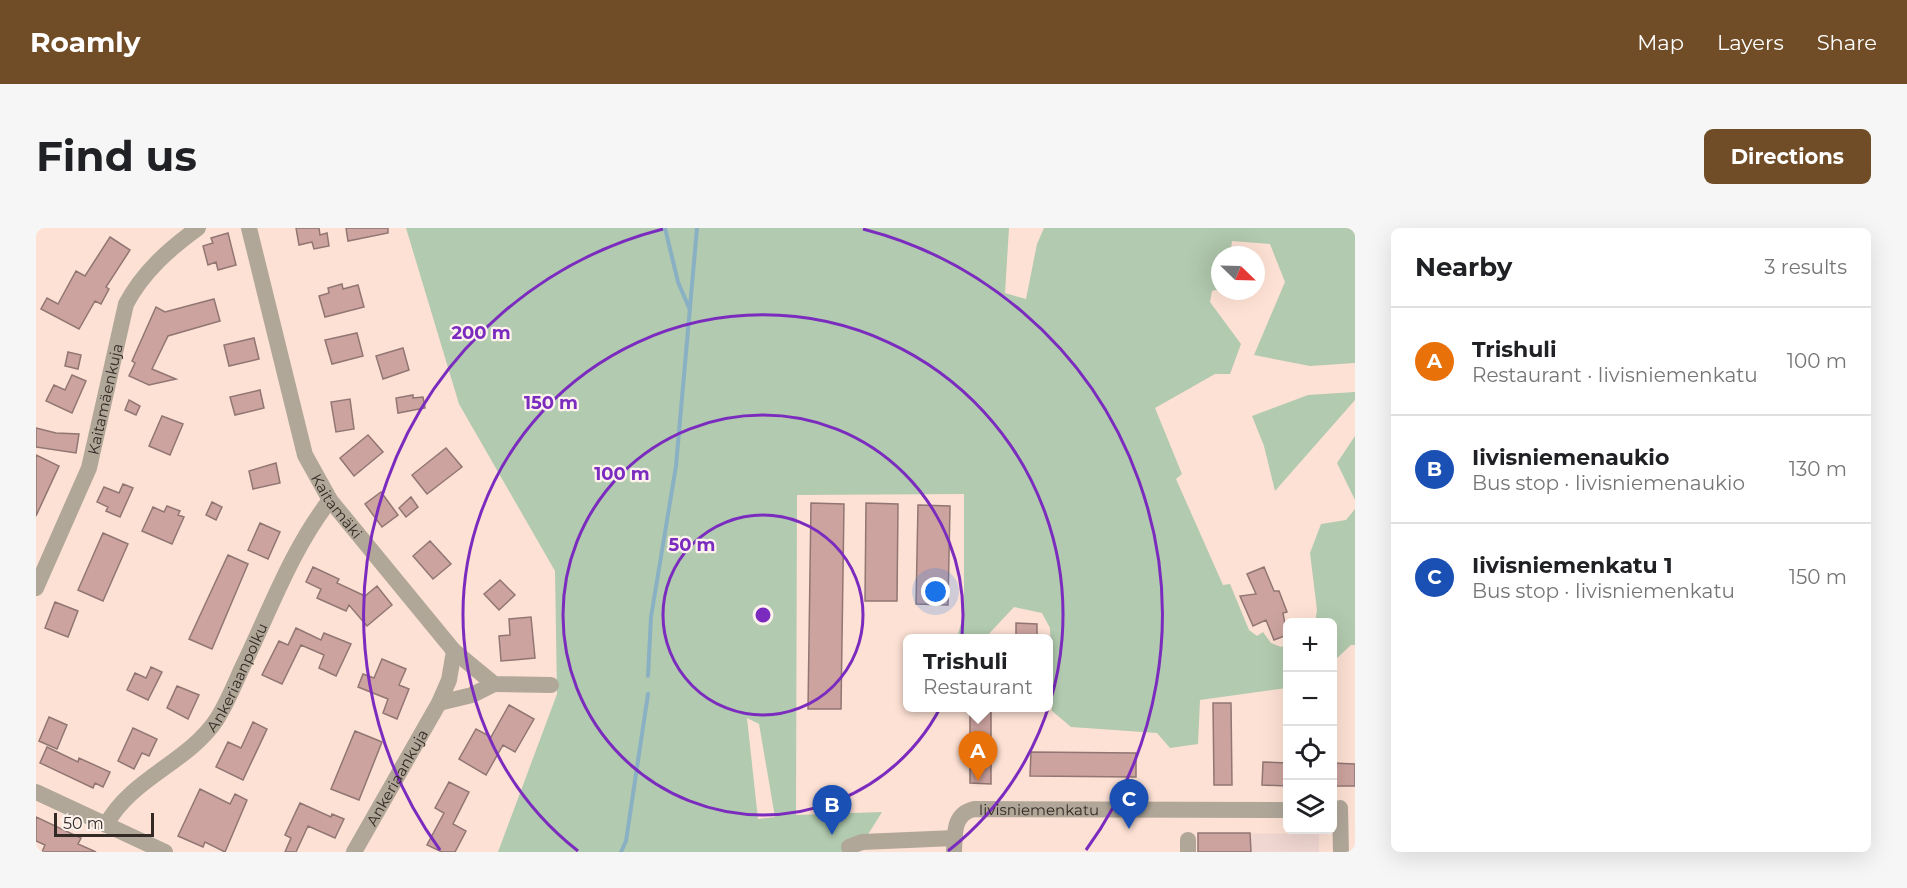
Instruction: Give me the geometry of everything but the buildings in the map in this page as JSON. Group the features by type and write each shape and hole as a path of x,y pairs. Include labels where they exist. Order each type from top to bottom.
{"street":[{"name":"Kaitamäenkuja","path":"36,588 84,484 126,304 135,288 153,266 198,228"},
{"name":"Kaitamäki","path":"249,228 305,455 330,500 454,651 494,684"},
{"name":"Ankeriaanpolku","path":"106,825 128,795 198,741 216,720 285,575 318,516 330,500"},
{"name":"Ankeriaankuja","path":"354,852 439,703 449,680 454,651"},
{"path":"439,703 472,695 494,684 551,685"},
{"path":"36,792 165,852"},
{"path":"1341,852 1343,808"},
{"name":"Iivisniemenkatu","path":"955,845 958,817 964,811 974,809 1283,810"},
{"path":"849,847 862,842 955,845"}],"shaded area":[{"path":"1198,833 1319,834 1319,852 1198,852"}],"green space":[{"path":"406,228 1009,228 1005,293 1026,299 1037,244 1044,228 1355,228 1355,363 1310,366 1254,355 1285,282 1270,244 1232,241 1231,246 1211,246 1210,302 1241,344 1230,374 1215,374 1155,408 1182,474 1176,479 1223,585 1230,584 1249,630 1257,636 1263,632 1271,643 1283,646 1283,689 1200,700 1198,744 1170,748 1157,733 1071,727 1053,712 1053,634 1050,634 1050,628 1042,613 1014,607 989,634 958,634 964,612 964,494 797,495 796,815 882,812 857,852 498,852 557,694 555,571 459,404","holes":["747,718 759,724 775,817 758,819"]},
{"path":"1355,392 1355,400 1275,491 1264,446 1252,416 1308,395"},
{"path":"1355,436 1355,500 1337,463"},
{"path":"1355,509 1355,645 1351,645 1337,658 1337,618 1316,618 1317,610 1310,553 1321,524 1346,520"}],"waterway":[{"path":"665,228 678,282 690,310"},
{"path":"648,676 651,617 676,466 697,228"},
{"path":"621,852 626,841 648,694"}],"place":[{"name":"Trishuli","path":"978,781"},
{"name":"Iivisniemenkatu 1","path":"1129,829"},
{"name":"Iivisniemenaukio","path":"832,835"}]}
